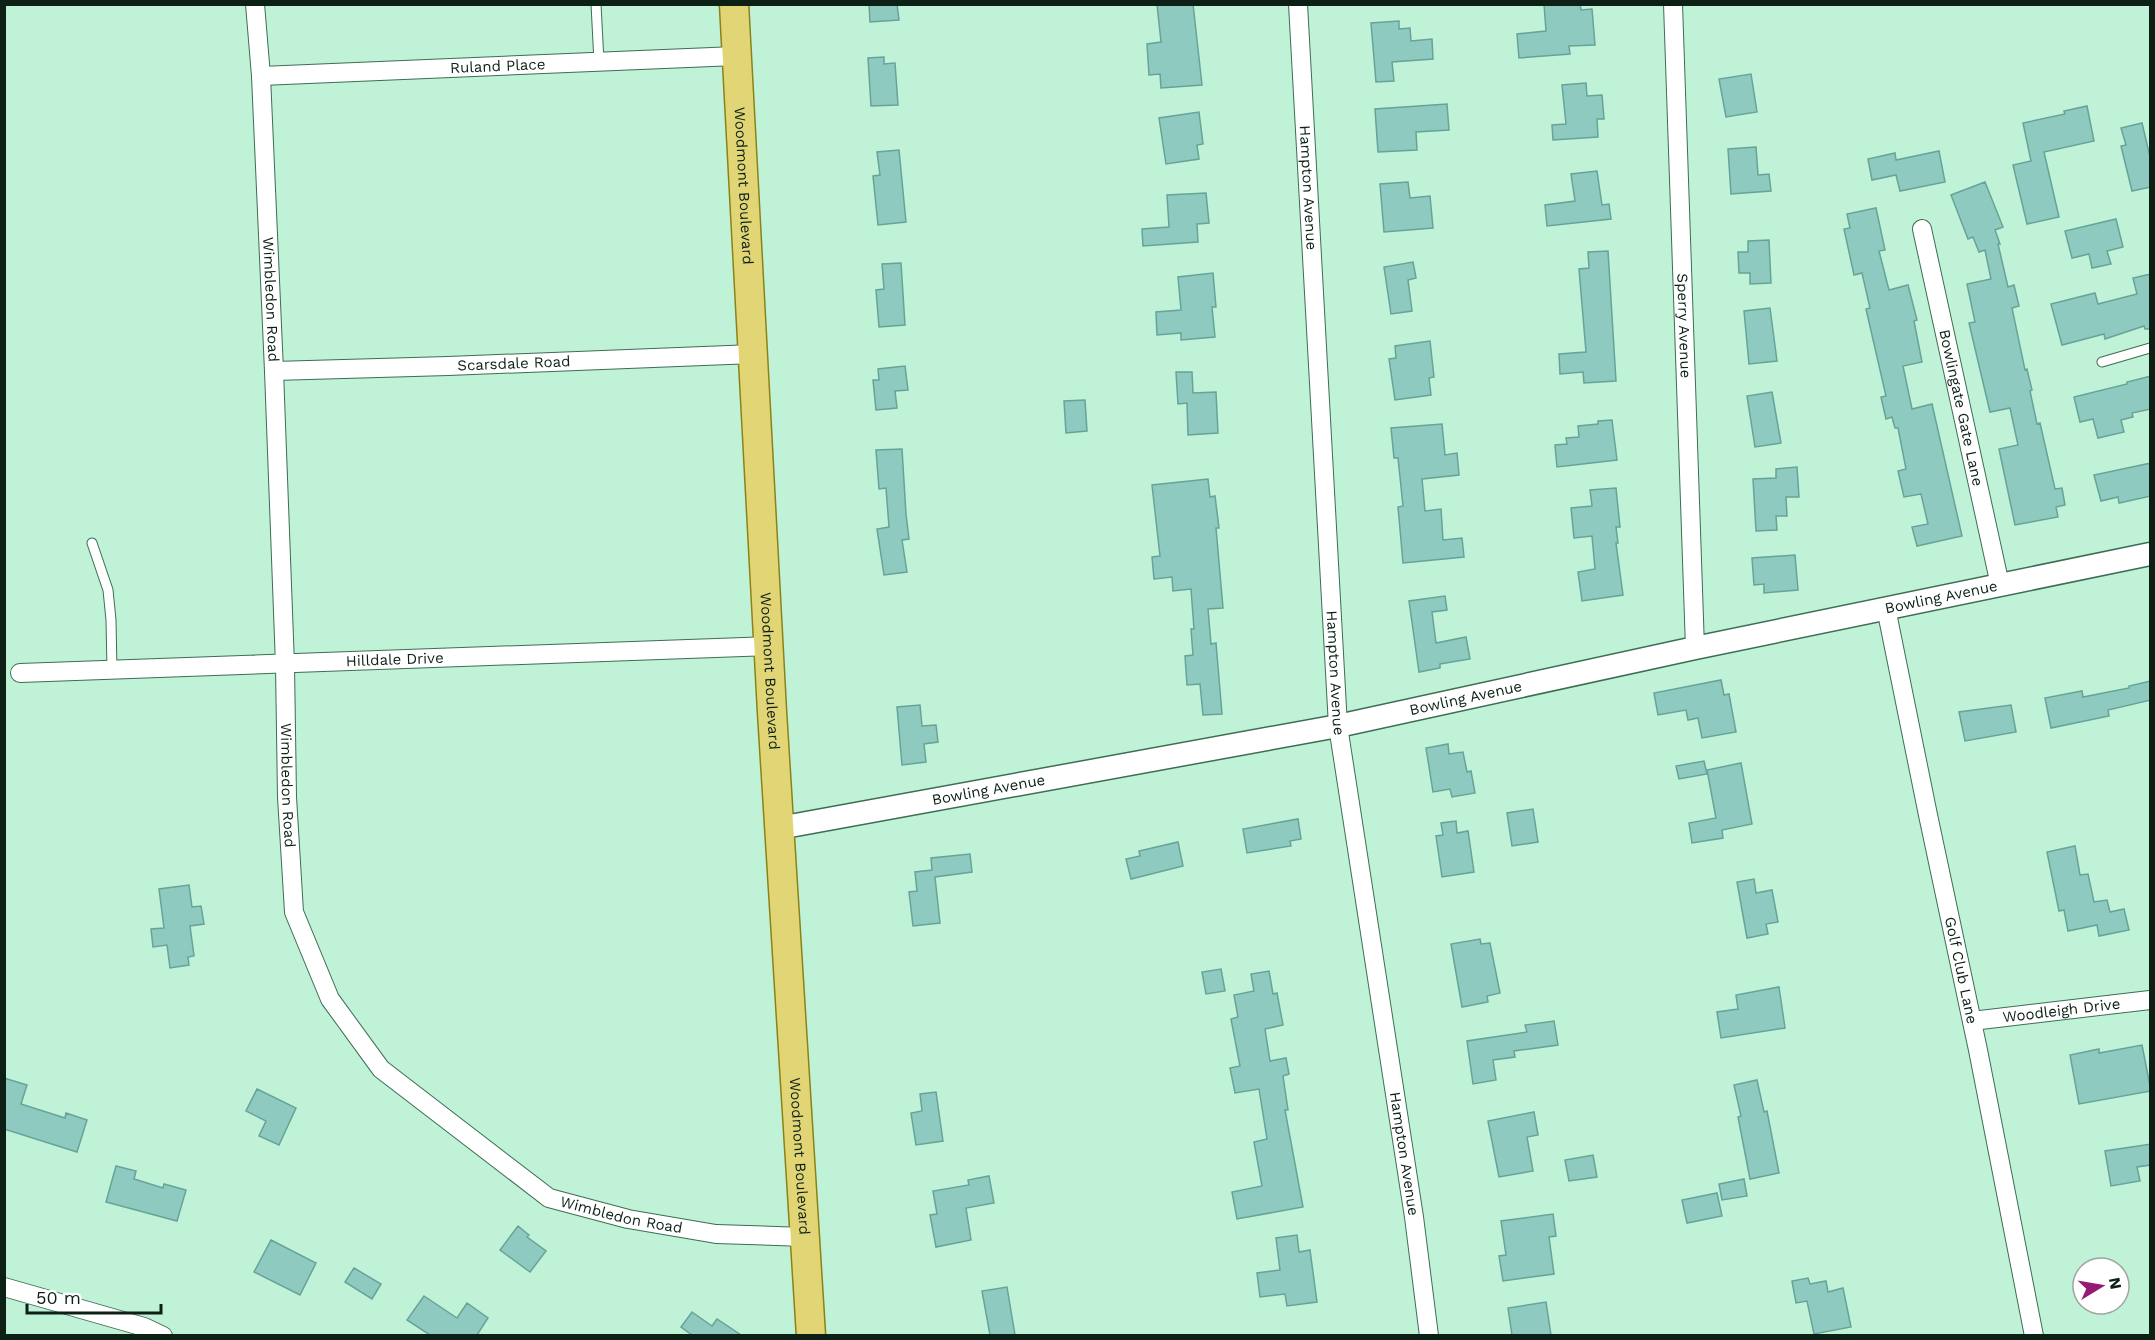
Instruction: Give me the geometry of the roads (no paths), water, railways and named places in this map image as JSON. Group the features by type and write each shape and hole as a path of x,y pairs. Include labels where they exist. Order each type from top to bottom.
{"main road":[{"name":"Woodmont Boulevard","path":"734,4 768,646 811,1335"}],"street":[{"name":"Wimbledon Road","path":"255,4 261,76 274,371 285,665 287,796 294,912 330,999 381,1069 549,1198 628,1219 716,1234 805,1238"},
{"name":"Hampton Avenue","path":"1298,4 1338,726 1413,1206 1430,1335"},
{"name":"Sperry Avenue","path":"1673,4 1695,648"},
{"name":"Ruland Place","path":"261,76 736,56"},
{"name":"Bowlingate Gate Lane","path":"1922,229 2000,585"},
{"name":"Scarsdale Road","path":"274,371 754,354"},
{"name":"Bowling Avenue","path":"779,828 1338,726 1695,648 2151,554"},
{"name":"Golf Club Lane","path":"1886,608 1972,1021 2034,1335"},
{"name":"Hilldale Drive","path":"20,673 768,646"},
{"name":"Woodleigh Drive","path":"1972,1021 2151,999"},
{"path":"4,1287 144,1327 163,1335"}],"lane":[{"path":"596,4 599,62"},
{"path":"2102,362 2151,348"},
{"path":"92,543 108,590 112,670"}]}
